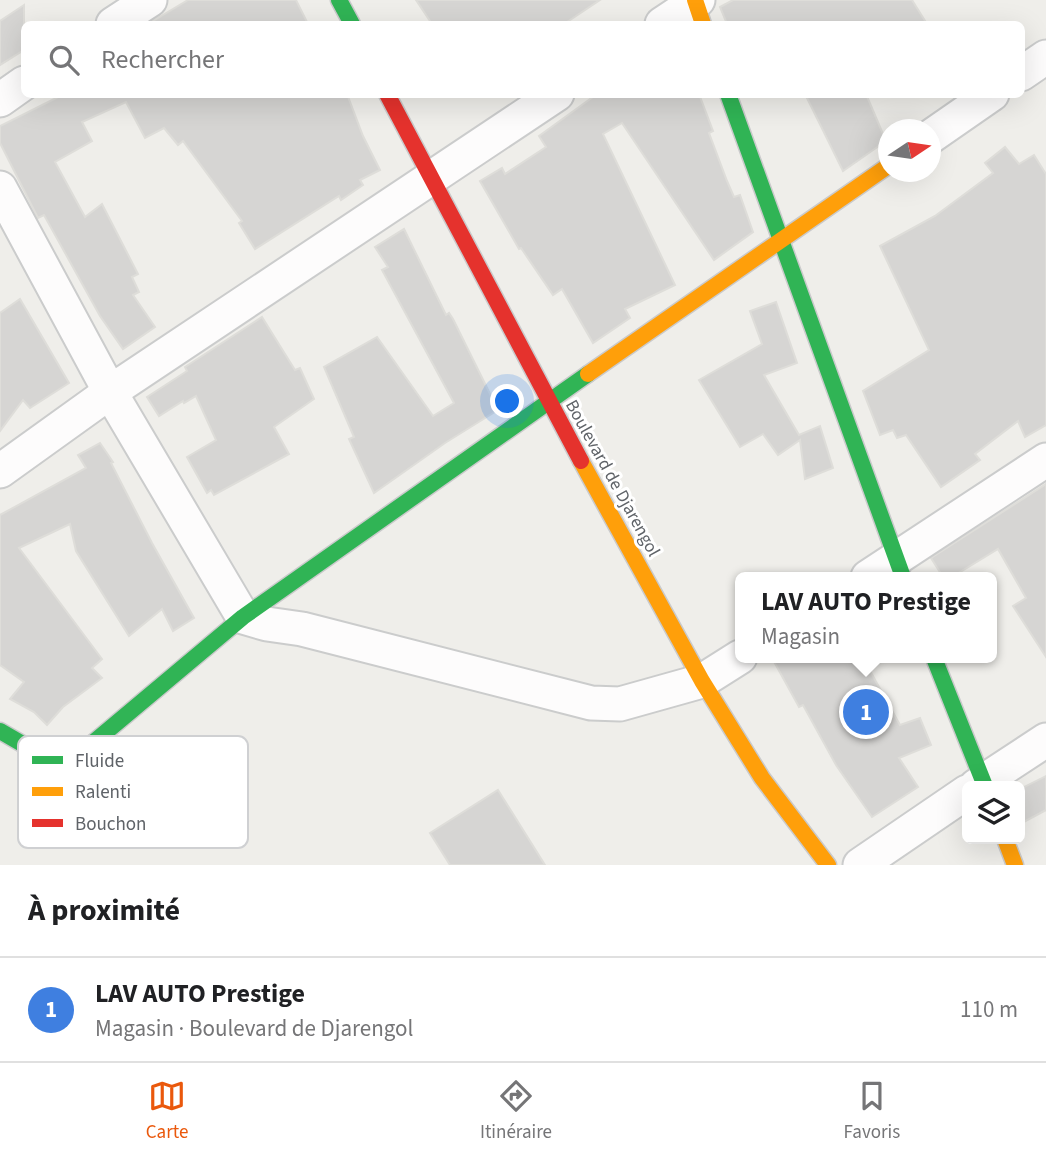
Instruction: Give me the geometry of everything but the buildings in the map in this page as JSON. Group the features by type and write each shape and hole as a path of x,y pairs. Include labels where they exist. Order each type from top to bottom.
{"main road":[{"path":"339,0 350,21"},
{"name":"Boulevard de Djarengol","path":"389,98 548,401 702,681 762,778 828,865"},
{"path":"729,98 900,569"},
{"path":"101,736 243,617 548,401 878,173"},
{"path":"936,663 976,781"},
{"path":"0,732 18,742"},
{"path":"1007,844 1015,865"}],"street":[{"path":"118,21 150,0"},
{"path":"668,21 698,7"},
{"path":"1025,71 1046,57"},
{"path":"0,100 21,85"},
{"path":"0,471 110,392 551,98"},
{"path":"941,129 986,98"},
{"path":"0,188 110,392 243,617 302,629 591,703 620,704 702,681 735,660"},
{"path":"900,569 1046,460"},
{"path":"985,781 1046,740"},
{"path":"860,865 962,797"}],"traffic: fast":[{"path":"339,0 350,21"},
{"path":"729,98 901,572"},
{"path":"101,736 243,617 588,374"},
{"path":"936,663 983,781"},
{"path":"0,731 18,741"}],"traffic: slow":[{"path":"695,0 702,21"},
{"path":"588,374 878,173"},
{"path":"581,461 702,681 762,778 828,865"},
{"path":"1007,844 1015,865"}],"traffic: jam":[{"path":"389,98 581,461"}],"place":[{"name":"LAV AUTO Prestige","path":"866,712"}]}
